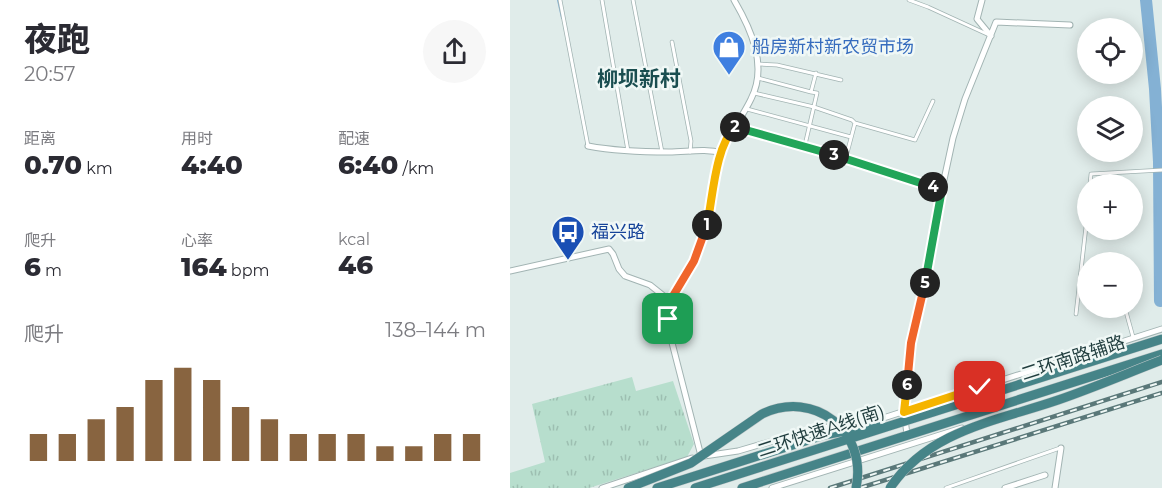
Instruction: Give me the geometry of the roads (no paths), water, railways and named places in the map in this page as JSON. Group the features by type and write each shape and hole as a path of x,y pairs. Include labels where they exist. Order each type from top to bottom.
{"highway":[{"name":"二环快速A线(南)","path":"695,488 1162,339"},
{"path":"742,488 1162,354"},
{"path":"890,488 918,456 950,436 1059,400 1162,362"},
{"path":"628,488 691,463 762,414 792,406 821,413 843,430 857,457 856,488"},
{"path":"657,488 830,434 911,419"}],"street":[{"path":"701,456 669,331 667,312 670,301 694,261 706,228 722,153 753,93 758,78 759,64 750,29 734,0"},
{"path":"982,0 977,20 991,36"},
{"path":"907,434 904,412 911,343 927,275 953,138 965,99 996,22 1070,25"},
{"path":"734,127 805,145 942,189"},
{"path":"588,146 628,151 710,150 722,153"},
{"path":"510,271 609,249 625,276 650,285 670,301"},
{"name":"二环南路辅路","path":"602,488 701,456 738,451 814,429 872,421 904,412 1162,329"},
{"name":"二环南路辅路","path":"772,488 1162,362"},
{"path":"1055,488 1061,448"},
{"path":"1005,488 1045,475"}],"lane":[{"path":"560,0 588,146"},
{"path":"602,0 628,151"},
{"path":"633,0 662,152"},
{"path":"909,0 991,36"},
{"path":"672,42 691,141 690,152"},
{"path":"759,64 816,73 840,80"},
{"path":"811,92 816,73"},
{"path":"758,78 817,93 805,145"},
{"path":"753,93 814,107 855,123 915,140 933,101"},
{"path":"745,108 851,137"},
{"path":"846,159 855,123"},
{"path":"1091,174 1162,170"},
{"path":"1076,314 1084,240"},
{"path":"1128,318 1134,338"},
{"path":"946,488 1061,448"}],"waterway":[{"path":"558,0 562,18"},
{"path":"1146,0 1155,89 1159,162 1160,301"}],"railway":[{"path":"830,488 1162,382"},
{"path":"860,488 1162,393"}],"place":[{"name":"船房新村新农贸市场","path":"729,76"},
{"name":"福兴路","path":"568,261"}],"district":[{"name":"柳坝新村","path":"639,78"}]}
